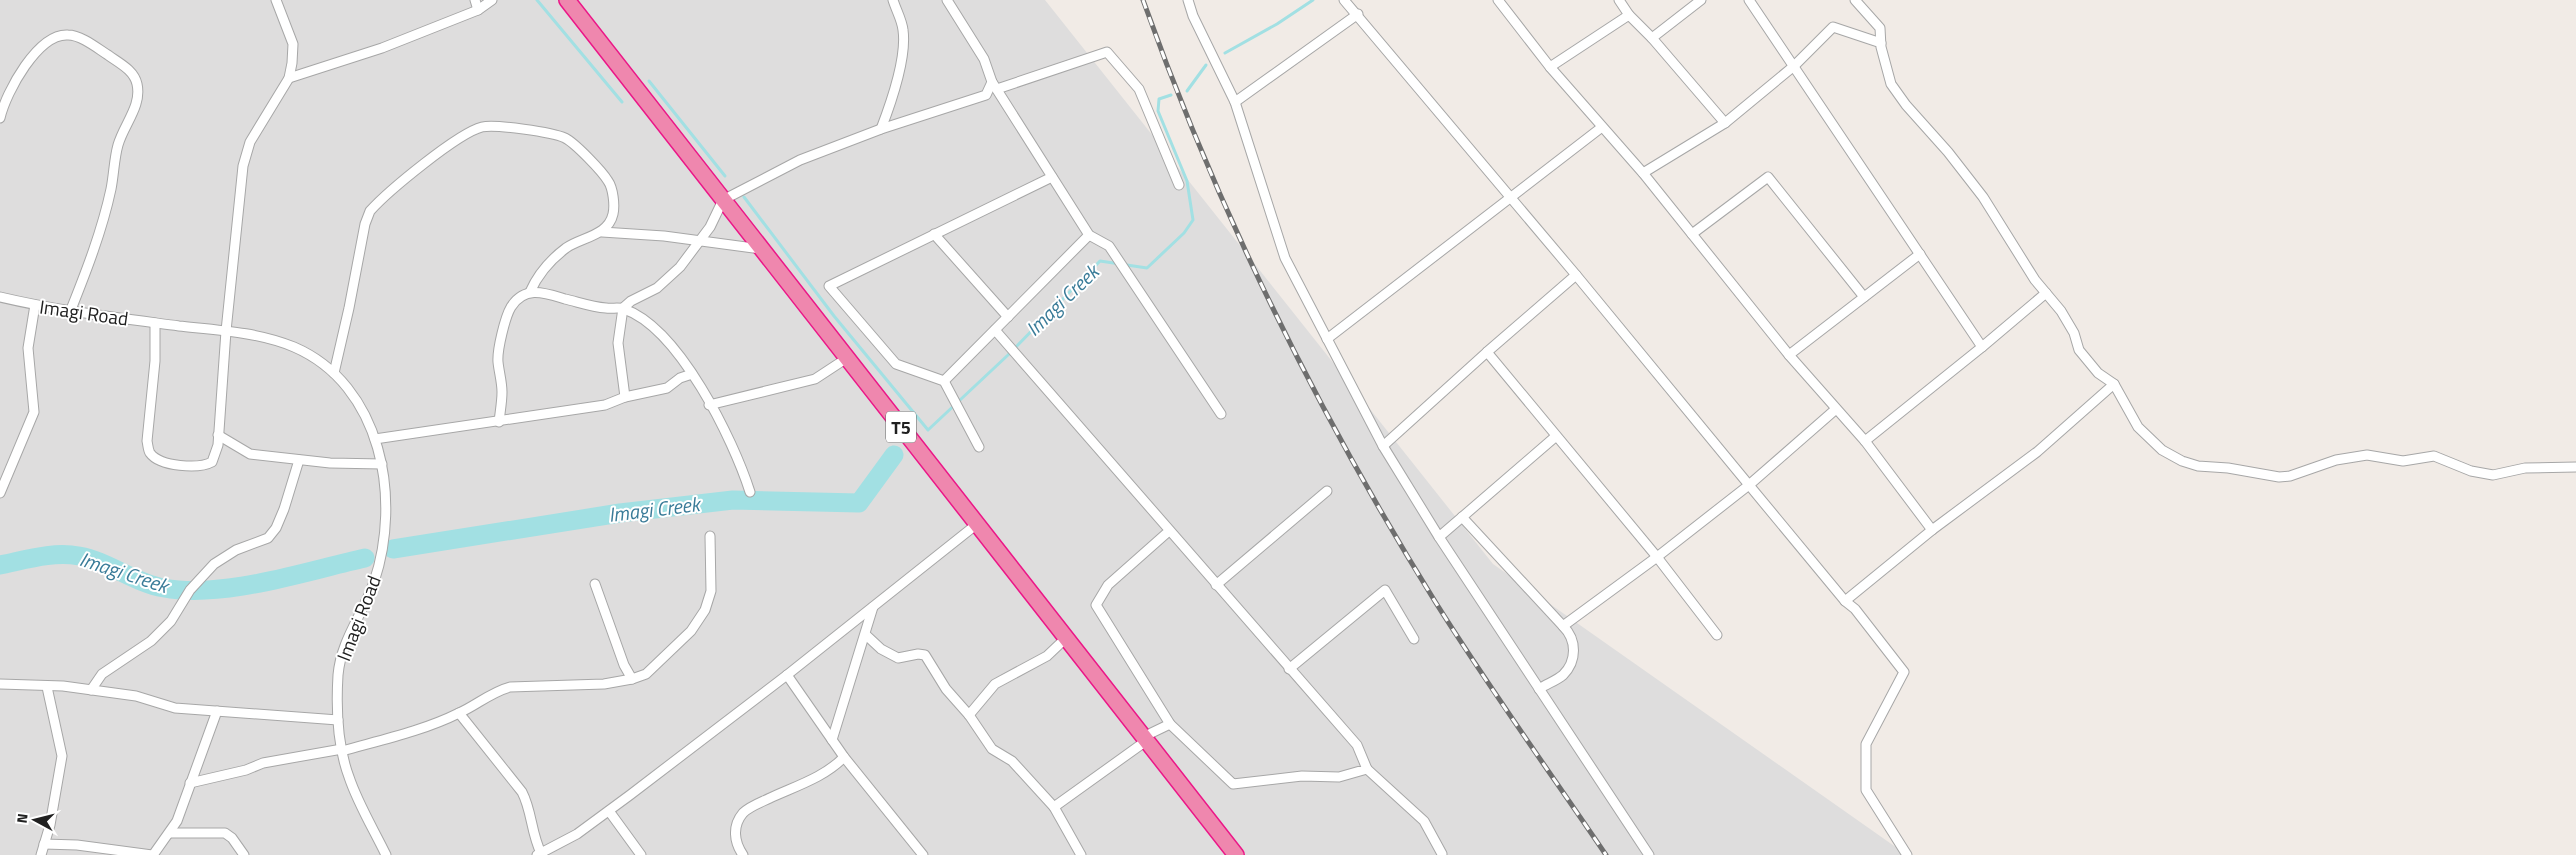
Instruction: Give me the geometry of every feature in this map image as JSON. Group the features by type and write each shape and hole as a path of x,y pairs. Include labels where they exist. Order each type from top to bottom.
{"highway":[{"name":"T5","path":"567,0 1236,855"}],"street":[{"path":"155,322 155,369 147,441 150,452 156,458 179,466 205,466 212,462 218,436 226,331 243,166 250,142 257,128 289,78 293,44 276,0"},
{"path":"475,0 478,10"},
{"path":"289,78 382,48 478,10 492,0"},
{"path":"881,129 893,98 904,40 902,25 893,0"},
{"path":"947,0 984,59 994,85 1089,235 1109,246 1220,414"},
{"path":"1188,0 1193,16 1235,102 1285,258 1383,446 1439,537 1649,855"},
{"path":"1344,0 1358,14 1576,275 1845,601 1855,609 1904,672 1866,744 1866,790 1907,855"},
{"path":"1498,0 1550,67 1643,173 1789,355 1865,441 1932,530"},
{"path":"1619,0 1629,16 1652,38 1725,122"},
{"path":"1652,38 1701,0"},
{"path":"1749,0 1982,347"},
{"path":"1854,0 1880,28 1881,43 1891,84 1906,105 1948,152 1983,197 2018,255 2061,311 2074,333 2080,350 2098,373 2114,384 2132,419 2162,450 2182,461 2198,466 2228,468 2279,477 2290,476 2336,460 2367,456 2403,461 2434,456 2471,471 2493,475 2524,468 2576,467"},
{"path":"1235,102 1358,14"},
{"path":"1550,67 1629,16"},
{"path":"1643,173 1725,122 1794,66 1833,27 1881,43"},
{"path":"0,118 7,97 17,80 41,47 52,37 69,34 91,44 127,68 136,82 138,95 119,142 111,188 99,234 70,312"},
{"path":"625,397 618,343 623,308 631,301 657,288 668,279 710,228 724,200 800,160 881,129 986,95 994,85 1107,52 1139,89 1179,185"},
{"path":"334,373 350,308 364,224 370,211 444,150 468,133 482,127 496,126 556,135 568,139 609,181 613,213 610,222 602,232"},
{"path":"1327,340 1512,199 1602,127"},
{"path":"979,447 944,381 896,364 829,286 1052,177"},
{"path":"1692,234 1768,177 1864,297"},
{"path":"530,292 537,277 566,249 582,238 602,232 762,249"},
{"path":"934,234 1008,317"},
{"path":"944,381 1089,235"},
{"path":"1789,355 1920,254"},
{"path":"1383,446 1576,275"},
{"path":"499,422 502,394 499,350 512,306 522,295 530,292 543,292 606,308 623,308 650,323 667,338 692,374 741,465 750,492"},
{"path":"1865,441 2046,293"},
{"name":"Imagi Road","path":"0,297 70,312 226,331 267,338 294,347 334,373 358,402 375,439 382,464 385,513 373,585 350,632 340,662 338,720 342,750 349,778 386,855"},
{"path":"0,493 34,412 28,348 35,305"},
{"path":"995,330 1357,745 1367,769 1424,821 1442,854"},
{"path":"1487,352 1555,437 1657,557 1718,635"},
{"path":"710,405 815,379 848,358"},
{"path":"375,439 605,405 625,397 667,388 692,374"},
{"path":"1845,601 1932,530 2037,452 2114,384"},
{"path":"1563,626 1657,557 1749,485 1836,409"},
{"path":"218,436 250,454 299,460 382,464"},
{"path":"1439,537 1555,437"},
{"path":"91,690 102,674 151,641 171,621 190,590 214,564 236,550 268,538 276,528 284,509 299,460"},
{"path":"1216,585 1326,491"},
{"path":"1462,517 1563,626 1573,642 1574,657 1563,674 1539,689"},
{"path":"460,713 522,792 529,805 533,836 539,854 577,834 609,810 787,675 977,524"},
{"path":"1169,531 1108,585 1096,605 1170,724 1233,784 1302,776 1339,777 1367,769"},
{"path":"190,783 237,772 263,763 342,750 431,725 460,713 498,690 510,687 604,684 632,679 646,674 691,631 705,610 711,592 710,536"},
{"path":"595,584 624,665 632,679"},
{"path":"1289,669 1385,590 1414,639"},
{"path":"832,740 874,606"},
{"path":"866,635 881,649 898,658 918,654 925,656 946,689 969,715 992,749 1012,761 1054,807 1081,855"},
{"path":"969,715 995,684 1047,656 1066,638"},
{"path":"787,675 844,757 923,855"},
{"path":"0,684 47,687 63,686 136,696 175,708 338,720"},
{"path":"41,855 50,825 62,756 47,687"},
{"path":"44,844 77,845 153,855 177,822 217,711"},
{"path":"1054,807 1145,739 1170,724"},
{"path":"743,855 737,846 734,835 744,813 756,804 827,772 844,757"},
{"path":"609,810 640,855"},
{"path":"170,833 225,833 232,838 244,855"}],"shaded area":[{"path":"0,0 1045,0 1493,564 1907,855 0,855"}],"waterway":[{"path":"537,0 622,102"},
{"name":"Imagi Creek","path":"1225,53 1277,24 1313,0"},
{"name":"Imagi Creek","path":"1187,91 1206,65"},
{"path":"649,81 725,176"},
{"name":"Imagi Creek","path":"744,197 834,316 928,430 1008,355 1100,261 1147,268 1184,233 1193,220 1187,181 1158,111 1159,99 1171,95"},
{"name":"Imagi Creek","path":"393,549 620,513 733,500 859,503 894,455"},
{"name":"Imagi Creek","path":"0,565 49,555 79,556 100,562 142,582 164,588 212,590 265,582 365,558"}],"railway":[{"path":"1143,0 1172,79 1238,233 1273,309 1351,458 1456,635 1606,855"}]}
